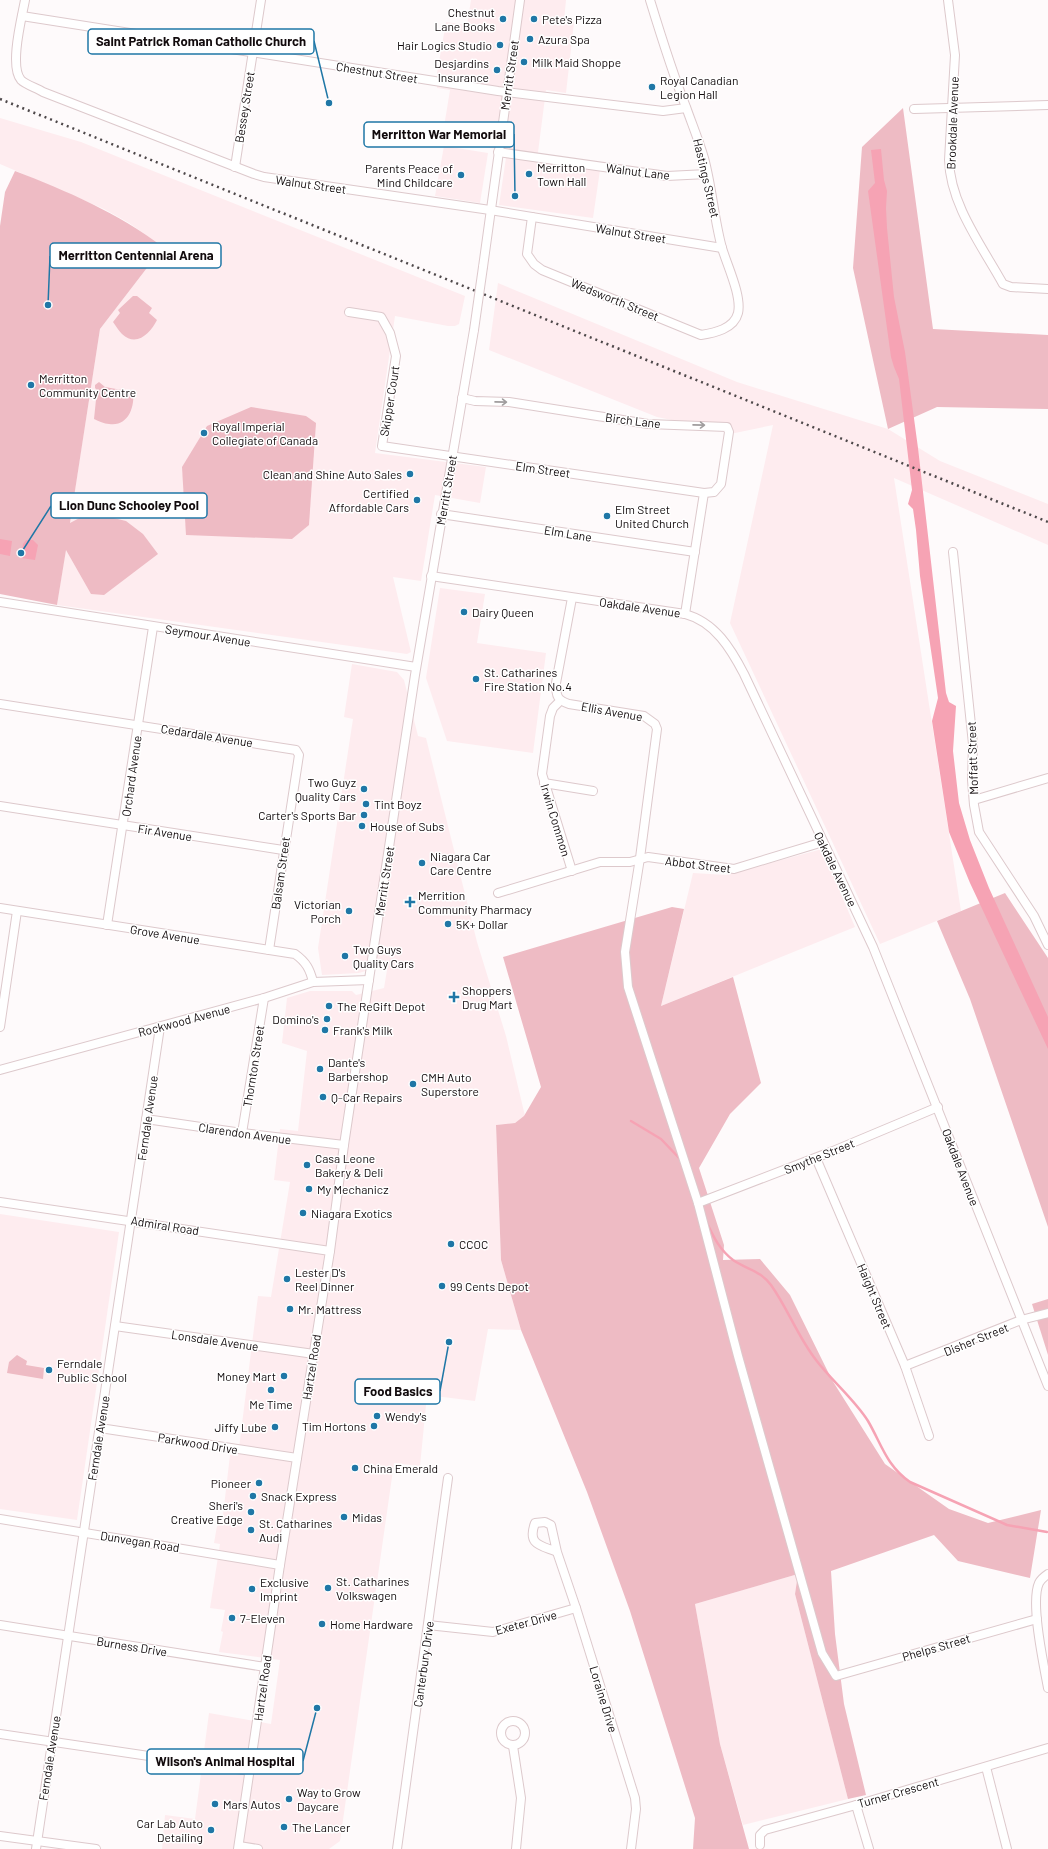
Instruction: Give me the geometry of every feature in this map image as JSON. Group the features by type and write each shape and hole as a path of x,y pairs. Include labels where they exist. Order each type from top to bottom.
{"street":[{"path":"22,16 25,0"},
{"name":"Bessey Street","path":"235,166 261,0"},
{"name":"Merritt Street","path":"369,980 416,667 441,514 474,330 520,0"},
{"name":"Hastings Street","path":"650,0 705,160 722,248 738,298 738,314"},
{"name":"Brookdale Avenue","path":"948,0 955,55 951,108 950,175 960,206 1003,284 1011,287 1048,289"},
{"name":"Walnut Street","path":"22,16 17,46 17,71 21,80 43,92 264,177 490,210 722,248"},
{"name":"Chestnut Street","path":"22,16 507,93 663,111 686,108"},
{"path":"914,109 1048,105"},
{"name":"Walnut Lane","path":"498,152 667,176 707,174"},
{"name":"Wedsworth Street","path":"532,217 527,254 534,264 542,270 701,334 715,333 728,326 738,314"},
{"name":"Skipper Court","path":"349,312 381,317 390,333 396,356 382,446"},
{"name":"Birch Lane","path":"462,398 475,401 509,402 648,424 727,427 730,432 721,484 714,492 704,493"},
{"name":"Elm Street","path":"382,446 704,493"},
{"path":"685,614 704,493"},
{"name":"Elm Lane","path":"441,514 695,552"},
{"name":"Moffatt Street","path":"953,552 973,744 972,780 979,832 1034,916 1048,945"},
{"name":"Oakdale Avenue","path":"431,576 685,614 700,620 729,646 744,674 873,947 1048,1386"},
{"path":"560,701 556,695 556,683 572,598"},
{"name":"Seymour Avenue","path":"0,602 416,667"},
{"name":"Orchard Avenue","path":"107,925 124,825 153,627"},
{"name":"Irwin Common","path":"560,701 553,708 550,716 542,774 572,871"},
{"name":"Ellis Avenue","path":"560,701 569,704 644,716 655,724 657,729 657,741 625,952 628,988 698,1203 793,1554 822,1652 830,1670 836,1676"},
{"name":"Cedardale Avenue","path":"0,704 138,724 296,750"},
{"name":"Balsam Street","path":"269,950 298,755 296,750"},
{"path":"974,800 1048,778"},
{"path":"544,784 593,791"},
{"name":"Fir Avenue","path":"0,806 283,850"},
{"name":"Abbot Street","path":"498,893 600,862 630,862 648,857 734,869 823,842"},
{"name":"Grove Avenue","path":"0,908 295,954 304,961 310,971 313,982"},
{"path":"0,1027 17,911"},
{"name":"Rockwood Avenue","path":"0,1070 264,998 313,982 369,980"},
{"name":"Hartzel Road","path":"238,1848 280,1565 330,1251 369,980"},
{"name":"Thornton Street","path":"242,1134 264,998"},
{"name":"Ferndale Avenue","path":"36,1845 132,1220 160,1027"},
{"name":"Smythe Street","path":"698,1203 816,1158 938,1107"},
{"name":"Clarendon Avenue","path":"146,1119 242,1134 344,1146"},
{"name":"Haight Street","path":"816,1158 906,1366 930,1436"},
{"name":"Admiral Road","path":"0,1202 132,1220 330,1251"},
{"name":"Disher Street","path":"906,1366 1021,1320 1048,1313"},
{"name":"Lonsdale Avenue","path":"115,1326 314,1354"},
{"name":"Parkwood Drive","path":"100,1428 297,1458"},
{"name":"Canterbury Drive","path":"397,1849 448,1478"},
{"name":"Dunvegan Road","path":"0,1519 280,1565"},
{"name":"Loraine Drive","path":"557,1552 635,1798 636,1809 631,1849"},
{"path":"1048,1574 1039,1583 1037,1619 1048,1688"},
{"name":"Exeter Drive","path":"428,1625 493,1632 576,1608"},
{"name":"Phelps Street","path":"836,1676 1037,1619"},
{"name":"Burness Drive","path":"0,1625 265,1667"},
{"path":"0,1734 250,1771"},
{"path":"513,1746 521,1798 516,1849"},
{"name":"Turner Crescent","path":"760,1845 760,1835 765,1830 856,1805 1048,1748"},
{"path":"986,1767 1007,1849"},
{"path":"856,1805 869,1849"},
{"path":"0,1836 36,1845 96,1849"},
{"path":"238,1848 258,1849"}],"shaded area":[{"path":"471,0 566,0 564,21 574,22 566,93 546,90 537,160 600,170 593,218 499,205 507,151 442,139 450,90 437,88 437,73 446,22 467,25"},
{"path":"903,108 933,329 1048,335 1048,409 937,407 888,429 853,268 862,147"},
{"name":"Royal Imperial Collegiate of Canada","path":"0,118 81,142 465,296 459,324 455,326 395,316 375,453 486,467 480,503 435,495 421,581 393,577 411,652 407,654 57,605 100,329 163,247 129,223 104,209 0,164"},
{"name":"Parents Peace of Mind Childcare","path":"444,146 488,153 480,203 435,196"},
{"path":"881,149 884,180 887,191 887,228 894,297 905,352 918,448 946,693 949,702 956,706 953,751 959,803 970,840 989,888 1048,1017 1048,1049 970,883 949,832 932,721 938,698 920,576 913,509 908,504 912,490 899,379 891,357 868,191 875,183 871,150"},
{"path":"15,171 73,195 110,213 163,247 100,329 70,523 87,514 97,514 126,521 143,534 158,554 104,595 91,594 66,550 57,605 0,594 0,226 5,192"},
{"path":"498,283 737,382 888,429 940,461 1048,504 1048,545 894,478 961,911 880,944 730,623 773,425 735,433 657,417 489,350"},
{"path":"133,296 137,296 152,308 149,313 157,320 143,337 138,339 128,338 122,334 113,322 120,313 118,310"},
{"path":"99,382 105,387 133,392 133,404 129,415 121,422 116,424 107,424 94,419 97,390 95,385"},
{"path":"251,407 306,416 316,423 309,525 292,539 186,535 182,467 207,426"},
{"path":"0,539 12,541 10,556 0,554"},
{"path":"26,540 33,540 38,545 35,560 21,558 23,544"},
{"path":"440,588 485,594 477,643 546,653 533,753 447,741 426,678"},
{"path":"352,664 397,672 404,680 418,736 426,738 477,942 506,1036 525,1116 515,1123 496,1125 501,1260 521,1330 488,1329 475,1401 427,1395 420,1466 394,1463 340,1841 329,1849 162,1849 165,1815 195,1819 209,1713 271,1724 280,1660 219,1652 225,1610 210,1608 220,1544 214,1543 219,1515 223,1515 230,1455 238,1456 258,1296 271,1297 290,1182 274,1180 280,1129 298,1131 307,1051 282,1043 287,998 310,991 352,991 356,995 384,988 388,964 359,973 322,975 318,948 353,719 344,717"},
{"path":"822,849 855,927 661,1006 693,873 726,875"},
{"path":"1005,893 1048,958 1048,1227 970,999 937,921"},
{"path":"672,907 684,909 661,1006 733,977 761,1083 730,1114 699,1168 724,1245 723,1260 760,1259 790,1295 832,1380 885,1464 949,1509 988,1523 1041,1510 1030,1578 958,1561 934,1535 831,1571 835,1634 844,1704 866,1795 848,1799 795,1594 798,1574 695,1604 720,1744 749,1849 693,1849 695,1818 630,1611 587,1492 521,1330 501,1260 496,1125 515,1123 524,1116 541,1087 503,957"},
{"name":"Ferndale Public School","path":"0,1214 119,1232 77,1520 0,1509"},
{"path":"1048,1299 1048,1355 1032,1304"},
{"path":"17,1355 27,1361 26,1365 44,1368 43,1379 7,1373 9,1362"},
{"path":"798,1574 795,1594 848,1799 743,1825 720,1744 695,1604"}],"waterway":[{"path":"631,1121 661,1139 681,1160"},
{"path":"707,1223 712,1234 728,1256 763,1276 771,1285 798,1332 822,1368 863,1413 885,1454 895,1469 910,1482 1007,1525 1047,1532"}],"railway":[{"path":"0,99 1048,522"}],"place":[{"name":"Chestnut Lane Books","path":"503,19"},
{"name":"Pete's Pizza","path":"534,19"},
{"name":"Azura Spa","path":"530,39"},
{"name":"Hair Logics Studio","path":"500,45"},
{"name":"Milk Maid Shoppe","path":"524,62"},
{"name":"Desjardins Insurance","path":"497,70"},
{"name":"Royal Canadian Legion Hall","path":"652,87"},
{"name":"Saint Patrick Roman Catholic Church","path":"329,103"},
{"name":"Merritton Town Hall","path":"529,174"},
{"name":"Parents Peace of Mind Childcare","path":"461,175"},
{"name":"Merritton War Memorial","path":"515,196"},
{"name":"Merritton Centennial Arena","path":"48,305"},
{"name":"Merritton Community Centre","path":"31,385"},
{"name":"Royal Imperial Collegiate of Canada","path":"204,433"},
{"name":"Clean and Shine Auto Sales","path":"410,474"},
{"name":"Certified Affordable Cars","path":"417,500"},
{"name":"Elm Street United Church","path":"607,516"},
{"name":"Lion Dunc Schooley Pool","path":"21,553"},
{"name":"Dairy Queen","path":"464,612"},
{"name":"St. Catharines Fire Station No.4","path":"476,679"},
{"name":"Two Guyz Quality Cars","path":"364,789"},
{"name":"Tint Boyz","path":"366,804"},
{"name":"Carter's Sports Bar","path":"364,815"},
{"name":"House of Subs","path":"362,826"},
{"name":"Niagara Car Care Centre","path":"422,863"},
{"name":"Merrition Community Pharmacy","path":"410,902"},
{"name":"Victorian Porch","path":"349,911"},
{"name":"5K+ Dollar","path":"448,924"},
{"name":"Two Guys Quality Cars","path":"345,956"},
{"name":"Shoppers Drug Mart","path":"454,997"},
{"name":"The ReGift Depot","path":"329,1006"},
{"name":"Domino's","path":"327,1019"},
{"name":"Frank's Milk","path":"325,1030"},
{"name":"Dante's Barbershop","path":"320,1069"},
{"name":"CMH Auto Superstore","path":"413,1084"},
{"name":"Q-Car Repairs","path":"323,1097"},
{"name":"Casa Leone Bakery & Deli","path":"307,1165"},
{"name":"My Mechanicz","path":"309,1189"},
{"name":"Niagara Exotics","path":"303,1213"},
{"name":"CCOC","path":"451,1244"},
{"name":"Lester D's Reel Dinner","path":"287,1279"},
{"name":"99 Cents Depot","path":"442,1286"},
{"name":"Mr. Mattress","path":"290,1309"},
{"name":"Food Basics","path":"449,1342"},
{"name":"Ferndale Public School","path":"49,1370"},
{"name":"Money Mart","path":"284,1376"},
{"name":"Me Time","path":"271,1390"},
{"name":"Wendy's","path":"377,1416"},
{"name":"Tim Hortons","path":"374,1426"},
{"name":"Jiffy Lube","path":"275,1427"},
{"name":"China Emerald","path":"355,1468"},
{"name":"Pioneer","path":"259,1483"},
{"name":"Snack Express","path":"253,1496"},
{"name":"Sheri's Creative Edge","path":"251,1512"},
{"name":"Midas","path":"344,1517"},
{"name":"St. Catharines Audi","path":"251,1530"},
{"name":"St. Catharines Volkswagen","path":"328,1588"},
{"name":"Exclusive Imprint","path":"252,1589"},
{"name":"7-Eleven","path":"232,1618"},
{"name":"Home Hardware","path":"322,1624"},
{"name":"Wilson's Animal Hospital","path":"317,1708"},
{"name":"Way to Grow Daycare","path":"289,1799"},
{"name":"Mars Autos","path":"215,1804"},
{"name":"The Lancer","path":"284,1827"},
{"name":"Car Lab Auto Detailing","path":"211,1830"}]}
